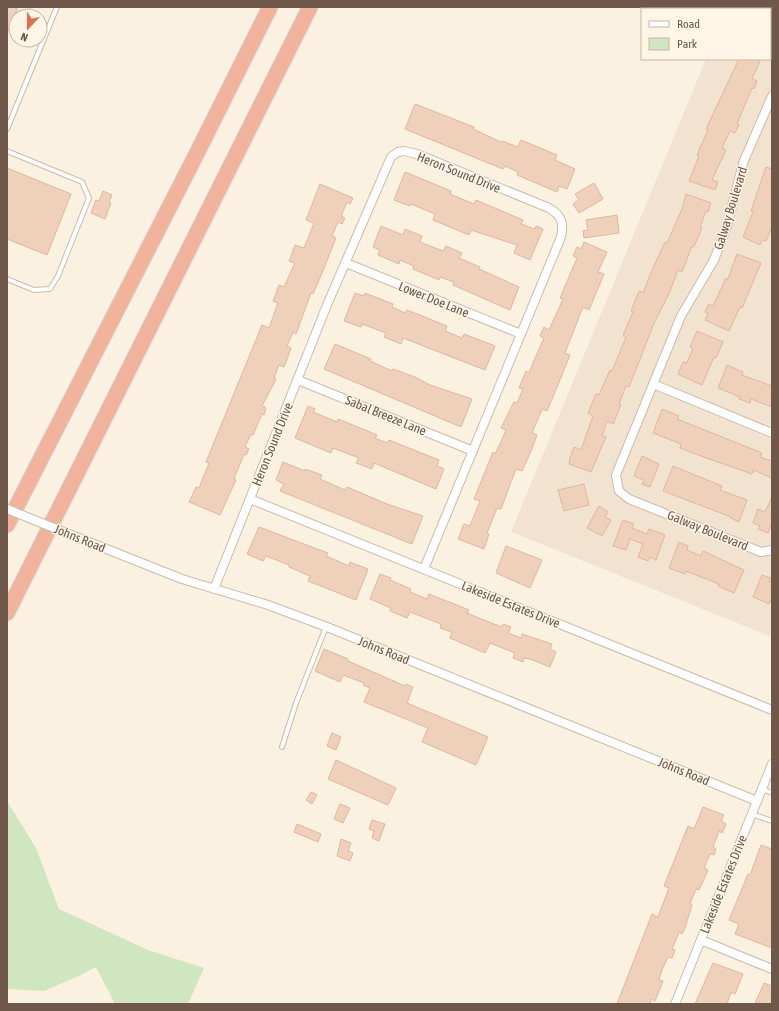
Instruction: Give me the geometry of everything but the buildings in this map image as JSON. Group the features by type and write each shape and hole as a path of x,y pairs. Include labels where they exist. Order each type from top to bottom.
{"highway":[{"path":"7,525 270,7"},
{"path":"7,613 310,7"}],"street":[{"name":"Galway Boulevard","path":"771,101 743,164 727,226 714,260 681,316 616,476 619,491 629,498 761,552 772,550"},
{"name":"Heron Sound Drive","path":"214,589 327,305 392,157 398,152 404,151 417,154 550,208 557,213 563,226 561,237 424,569"},
{"name":"Lower Doe Lane","path":"346,263 521,334"},
{"name":"Sabal Breeze Lane","path":"298,380 473,451"},
{"path":"653,384 772,433"},
{"name":"Lakeside Estates Drive","path":"250,499 772,710"},
{"name":"Johns Road","path":"7,509 182,579 268,605 327,627 757,801"},
{"name":"Lakeside Estates Drive","path":"675,1004 772,764"},
{"path":"701,940 772,969"}],"lane":[{"path":"7,129 57,7"},
{"path":"7,151 82,182 89,198 58,276 50,289 34,290 7,279"},
{"path":"282,748 296,703 327,627"},
{"path":"762,789 772,793"},
{"path":"752,814 772,821"}],"shaded area":[{"path":"772,7 772,637 511,532 706,60 771,60 771,8 726,8"}],"green space":[{"path":"7,801 36,848 59,909 148,950 204,968 188,1004 115,1004 96,967 44,991 7,989"}]}
